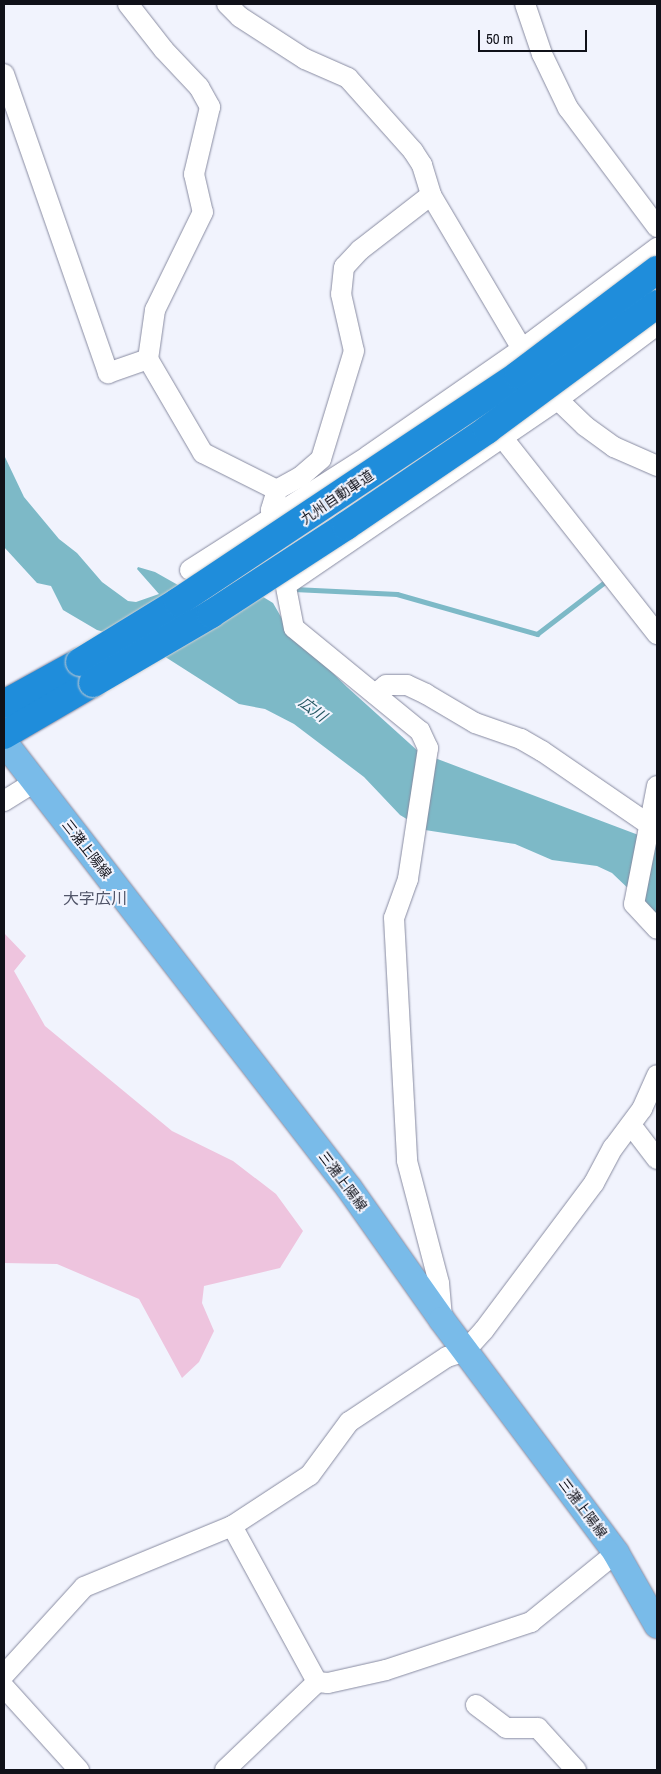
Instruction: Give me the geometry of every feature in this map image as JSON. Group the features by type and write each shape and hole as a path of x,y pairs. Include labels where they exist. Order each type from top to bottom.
{"highway":[{"name":"九州自動車道","path":"7,743 86,673 178,602 501,386 657,270"},
{"name":"九州自動車道","path":"4,704 86,673 211,614 346,526 487,430 657,304"}],"main road":[{"name":"三潴上陽線","path":"7,743 35,782 349,1188 464,1351 616,1553 656,1620"}],"street":[{"path":"128,4 164,50 199,87 210,107 194,174 203,212 155,310 148,359 203,453 277,490"},
{"path":"227,4 240,17 305,59 348,78 413,151 422,165 431,195 522,349 557,400 585,426 614,447 657,466"},
{"path":"524,4 542,54 568,108 655,221"},
{"path":"4,74 108,373 148,359"},
{"path":"431,195 360,250 344,267 341,294 354,352 321,459 277,490 271,510 294,628 420,731 428,748 408,879 394,918 407,1161 439,1283 442,1320"},
{"path":"190,570 368,456 522,349 657,248"},
{"path":"286,584 557,400 657,325"},
{"path":"502,437 657,634"},
{"path":"375,694 386,685 407,685 475,723 528,743 650,827"},
{"path":"4,801 35,782"},
{"path":"657,786 634,904 657,929"},
{"path":"4,1675 84,1587 232,1526 310,1475 349,1422 447,1357 464,1351 484,1330 594,1183 613,1148 631,1125 657,1075"},
{"path":"631,1125 657,1159"},
{"path":"232,1526 317,1682"},
{"path":"225,1770 317,1682 328,1683 386,1670 531,1622 616,1553"},
{"path":"4,1687 78,1770"},
{"path":"476,1705 506,1728 538,1728 576,1770"}],"shaded area":[{"path":"4,933 26,956 14,971 45,1026 172,1131 233,1161 276,1194 303,1231 280,1268 204,1286 202,1303 214,1331 199,1362 182,1378 139,1299 57,1264 4,1263"}],"water":[{"name":"広川","path":"4,455 24,497 59,539 77,553 102,582 128,601 136,602 159,594 137,569 138,567 155,572 185,589 255,592 273,603 288,629 347,687 419,752 657,842 657,916 612,873 597,866 552,860 515,844 425,830 400,815 364,777 294,724 265,709 239,704 145,644 97,630 63,610 51,586 37,583 4,547"}],"waterway":[{"path":"294,589 397,594 537,634 606,581"}],"district":[{"name":"大字広川","path":"95,898"}]}
